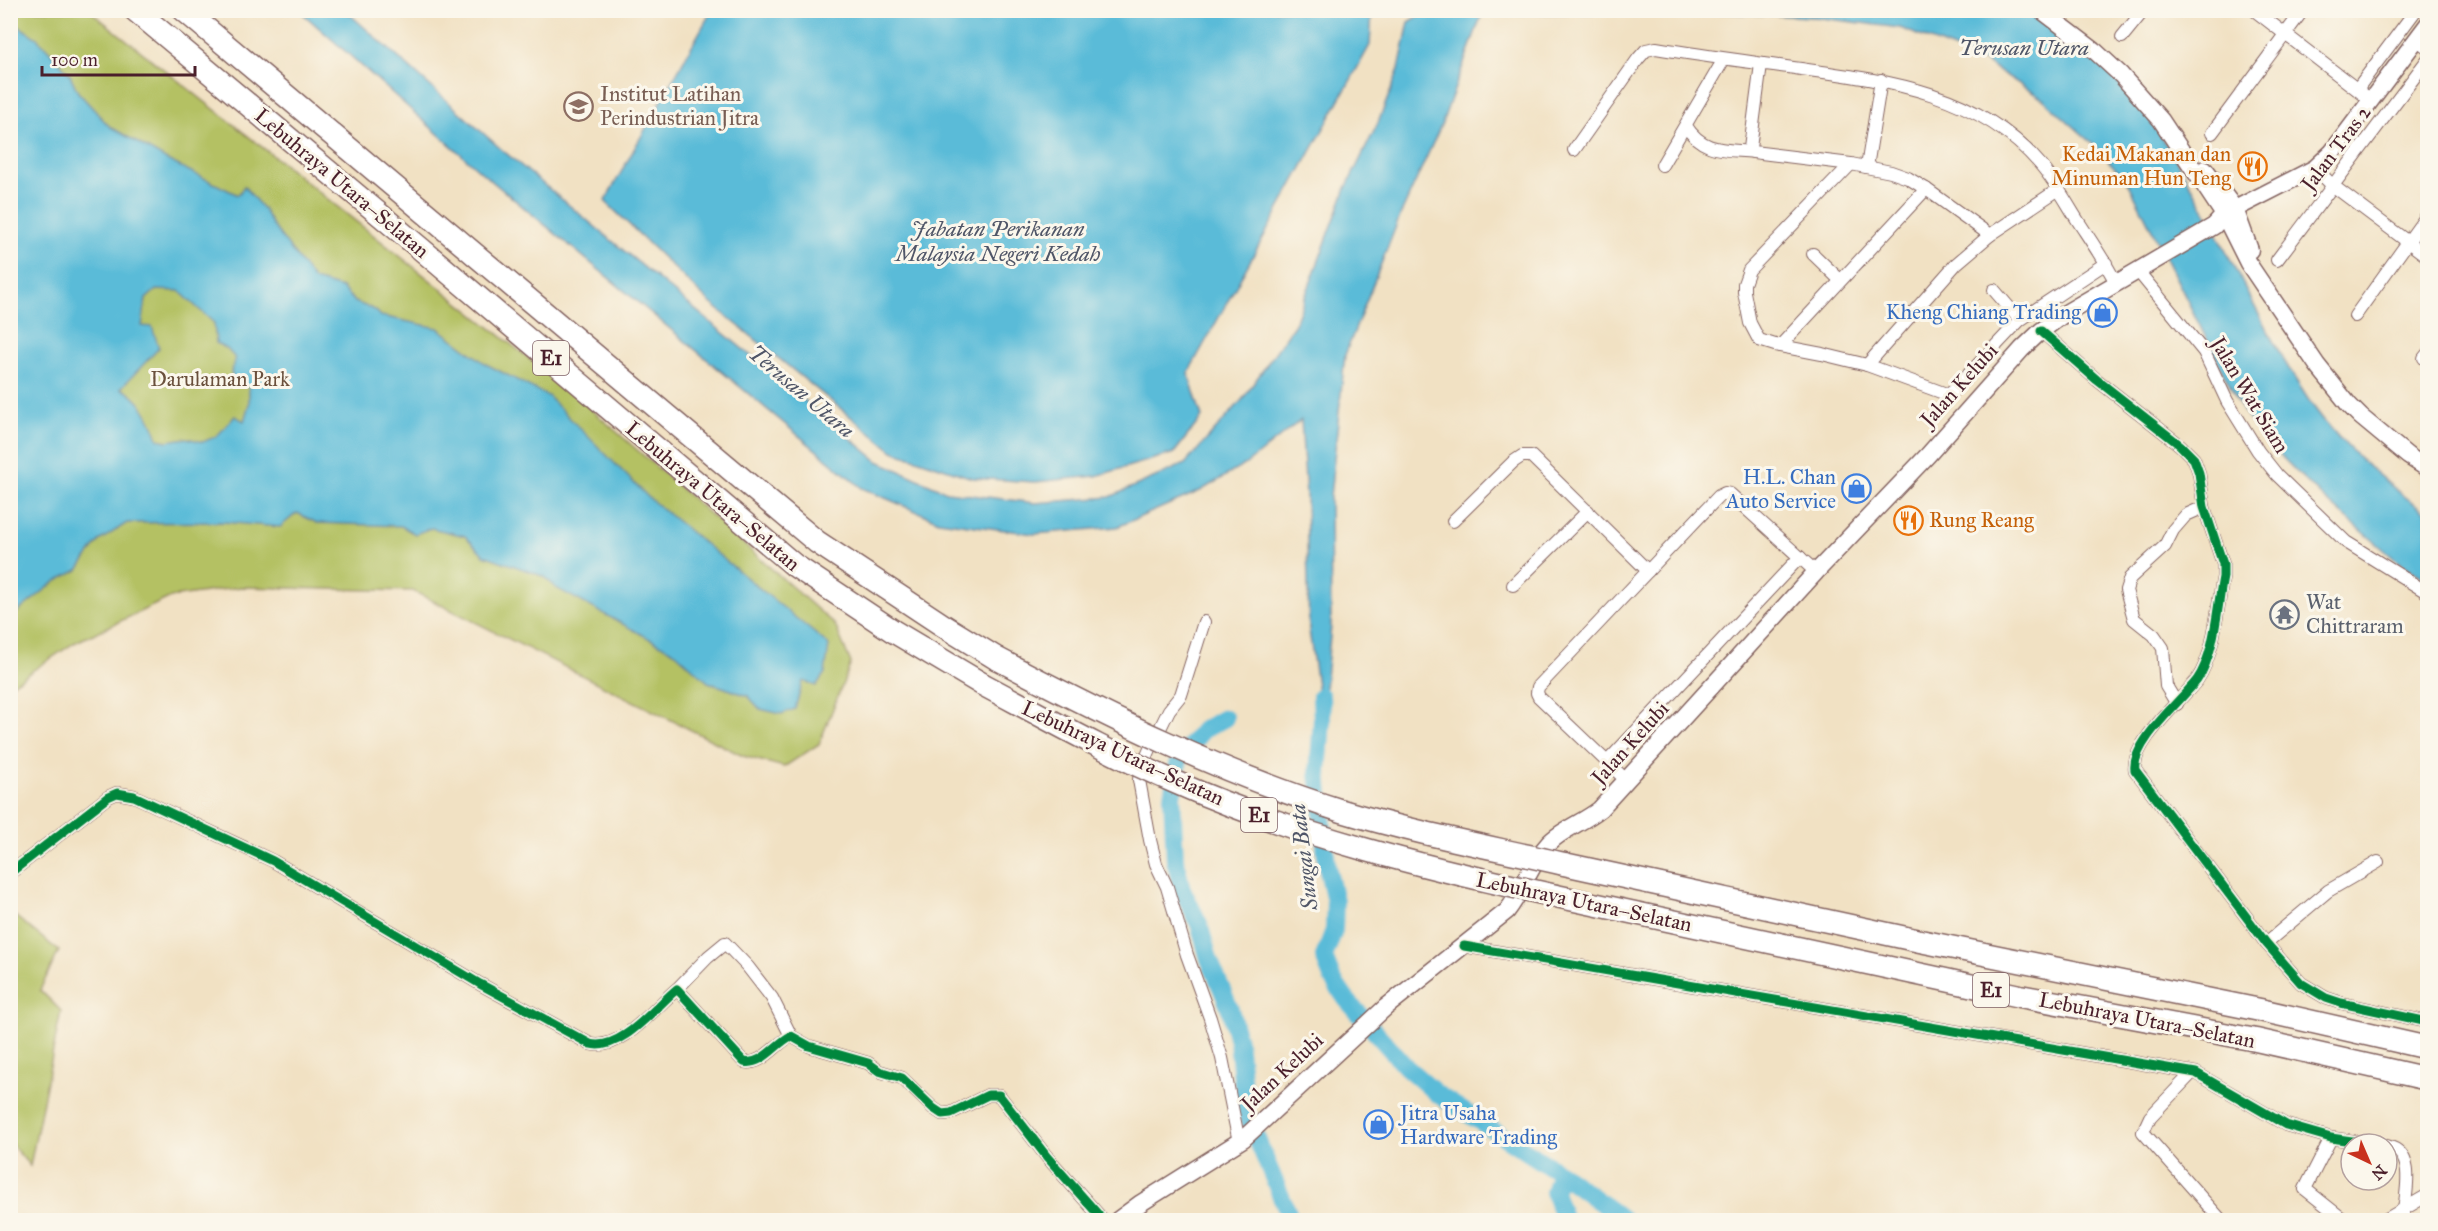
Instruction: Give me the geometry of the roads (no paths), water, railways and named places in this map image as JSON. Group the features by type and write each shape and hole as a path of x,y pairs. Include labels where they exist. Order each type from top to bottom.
{"highway":[{"name":"Lebuhraya Utara–Selatan","path":"135,10 794,565 893,631 982,684 1132,762 1260,816 1431,868 2020,996 2256,1040 2427,1079"},
{"name":"Lebuhraya Utara–Selatan","path":"184,10 817,542 996,658 1152,736 1217,766 1273,787 1342,811 1423,832 1564,864 2260,1010 2427,1048"},
{"path":"2020,996 2028,962"}],"main road":[{"path":"2042,10 2095,51 2121,75 2178,144 2193,155 2226,220 2317,365 2349,405 2380,434 2427,469"},
{"path":"2308,172 2332,152 2372,101 2422,44 2427,24"},
{"name":"Jalan Kelubi","path":"1118,1221 1141,1203 1241,1140 1386,1007 1494,922 1516,900 1539,856 1551,840 1586,820 1627,781 1816,572 1928,455 2022,349 2041,331 2064,314 2143,266 2226,220 2285,182 2308,172"}],"street":[{"path":"2122,37 2144,10"},
{"path":"2254,10 2372,101"},
{"path":"2212,133 2303,10"},
{"path":"2357,89 2415,10"},
{"path":"1574,150 1638,58 1646,50 1656,48 1881,80 1924,90 1975,112 2021,146 2040,164 2059,189 2106,263 2116,283"},
{"path":"1662,165 1724,59"},
{"name":"Jalan Tras 2","path":"2277,260 2427,59"},
{"path":"1753,152 1750,148 1761,64"},
{"path":"1867,167 1881,80"},
{"path":"1686,126 1699,142 1709,147 1851,164 1908,178 1990,236"},
{"path":"1851,164 1756,262 1745,278 1744,292 1748,313 1756,336 1765,343 1867,365 1949,394 2020,320 2106,263"},
{"path":"2308,172 2332,185 2427,257"},
{"path":"1780,346 1926,189"},
{"path":"1867,365 1956,264 1990,236 2059,189"},
{"path":"2355,316 2427,214"},
{"path":"1813,254 1840,280"},
{"name":"Jalan Wat Siam","path":"2143,266 2204,352 2227,401 2277,475 2346,542 2427,593"},
{"path":"1994,290 2020,320"},
{"path":"2041,331 2194,459 2199,473 2204,507 2223,564 2223,577 2206,664 2136,754 2135,770 2266,943 2301,983 2326,998 2341,1003 2427,1022"},
{"path":"2006,334 2022,349"},
{"path":"1453,521 1513,462 1522,456 1531,456 1648,571"},
{"path":"1627,781 1539,697 1538,687 1719,496 1725,493 1730,494 1816,572"},
{"path":"2177,704 2166,686 2163,648 2154,635 2134,619 2126,590 2130,578 2165,546 2173,530 2186,515 2204,507"},
{"path":"1513,585 1588,512"},
{"path":"1607,762 1800,557"},
{"path":"1204,622 1181,695 1169,710 1140,772 1139,780 1156,864 1167,887 1222,1058 1241,1140"},
{"path":"10,873 108,797 117,793 134,796 273,861 480,984 590,1044 603,1046 620,1039 725,943 748,967 772,998 791,1036 809,1046 868,1063 879,1071 902,1078 942,1114 951,1113 988,1095 999,1095 1047,1156 1103,1221"},
{"path":"2266,943 2328,891 2378,862"},
{"path":"1464,946 2192,1073 2299,1130 2339,1139"},
{"path":"677,989 744,1062 756,1062 781,1041 791,1036"},
{"path":"2192,1073 2150,1117 2143,1132 2221,1221"},
{"path":"2331,1138 2305,1189 2344,1221"},
{"path":"2399,1152 2405,1159 2405,1214"},
{"path":"2385,1221 2405,1214 2427,1195"}],"water":[{"name":"Jabatan Perikanan Malaysia Negeri Kedah","path":"712,10 1372,11 1370,45 1188,373 1202,417 1174,453 1096,476 1035,482 972,478 893,451 708,301 605,201"},
{"name":"Terusan Utara","path":"300,11 346,11 501,149 878,461 947,492 1035,503 1110,497 1185,464 1242,400 1295,324 1346,188 1378,123 1399,69 1409,22 1427,11 2032,11 2097,61 2136,100 2182,169 2279,352 2310,402 2355,454 2427,513 2427,580 2396,560 2321,496 2281,456 2243,412 2128,182 2090,141 2043,99 1982,60 1900,28 1814,17 1702,12 1482,14 1442,123 1400,216 1345,355 1330,497 1331,626 1322,720 1309,630 1306,495 1301,420 1246,464 1200,491 1117,527 1034,534 939,521 862,488 481,172"},
{"name":"Darulaman Park","path":"11,21 37,38 55,57 70,75 78,92 109,126 167,160 238,195 244,186 314,280 342,288 355,302 375,310 381,316 438,328 486,364 548,396 649,498 829,645 825,673 816,686 803,681 795,709 781,714 760,709 748,696 708,682 676,653 556,588 545,577 484,555 465,536 431,528 415,534 401,526 317,523 297,513 280,527 223,522 127,523 99,541 78,570 55,582 11,617","holes":["156,290 179,291 214,323 216,343 227,349 235,358 231,372 236,385 249,386 249,404 244,421 235,416 217,436 203,442 187,438 167,441 158,439 140,403 121,388 159,348 152,327 142,326 146,299"]}],"waterway":[{"name":"Sungai Bata","path":"1321,696 1322,720 1318,773 1327,866 1335,901 1334,930 1324,957 1333,980 1346,999 1406,1067 1437,1094 1560,1173 1624,1220"},
{"path":"1225,718 1203,730 1179,759 1172,796 1175,860 1182,889 1199,924 1209,959 1230,1009 1238,1041 1246,1113 1291,1220"},
{"path":"1560,1173 1554,1192 1564,1220"},
{"path":"1280,1220 1288,1216"}],"place":[{"name":"Institut Latihan Perindustrian Jitra","path":"579,106"},
{"name":"Kedai Makanan dan Minuman Hun Teng","path":"2252,166"},
{"name":"Kheng Chiang Trading","path":"2102,312"},
{"name":"H.L. Chan Auto Service","path":"1857,489"},
{"name":"Rung Reang","path":"1908,520"},
{"name":"Wat Chittraram","path":"2285,614"},
{"name":"Jitra Usaha Hardware Trading","path":"1379,1125"}]}
